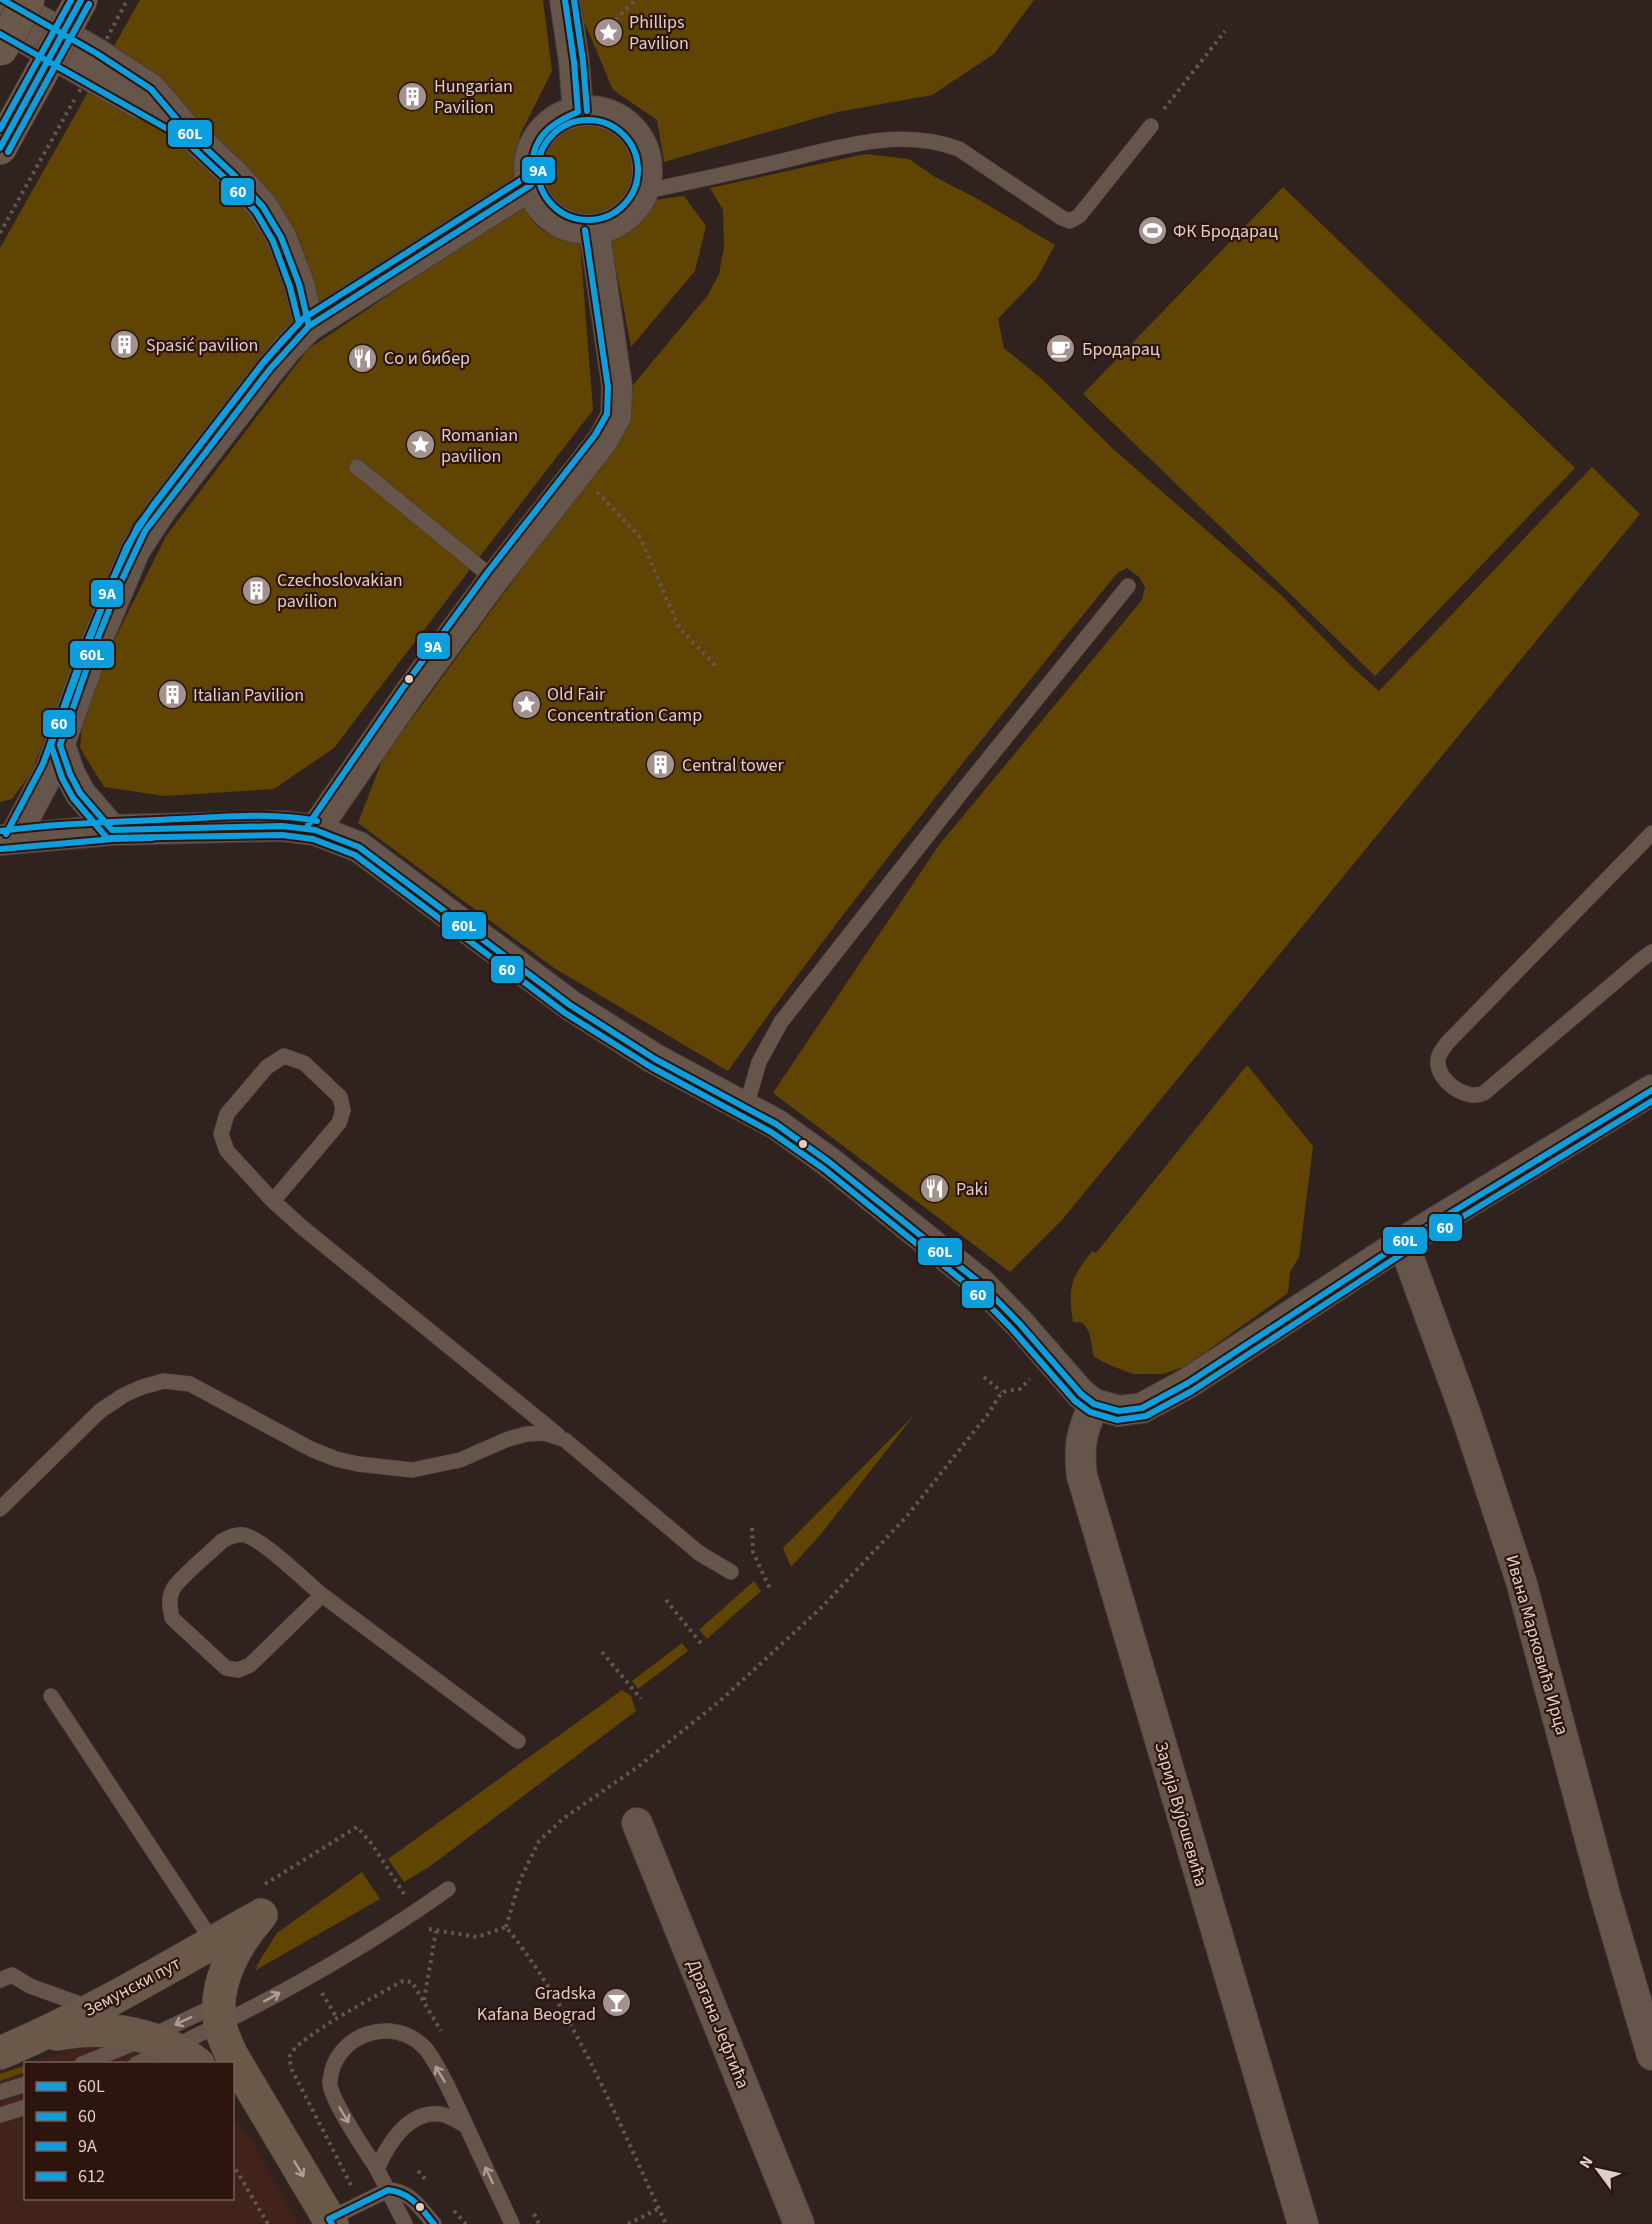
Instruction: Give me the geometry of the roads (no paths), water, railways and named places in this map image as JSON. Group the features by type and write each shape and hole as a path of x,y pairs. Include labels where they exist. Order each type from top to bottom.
{"main road":[{"path":"0,42 28,0"},
{"path":"0,148 81,0"},
{"name":"Земунски пут","path":"0,2053 40,2037 213,1942 260,1901 226,1970 219,2014"},
{"path":"219,2014 231,2054 330,2222"},
{"path":"40,2037 99,2029 120,2031 164,2053"},
{"path":"234,2094 268,2119"}],"street":[{"path":"3,0 96,53 151,89 185,129 235,176 269,217 281,237 291,261 309,326"},
{"path":"565,0 578,112"},
{"path":"0,42 185,129"},
{"path":"594,111 622,122 634,133 642,146 646,161 646,177 642,192 628,213 618,221 594,229 577,228 561,223 542,207 531,185 529,169 532,153 539,138 549,126 562,117 578,112 594,111"},
{"path":"7,839 47,776 118,588 146,531 270,369 309,326 531,185"},
{"path":"315,830 409,694 494,579 603,440 616,416 617,386 594,229"},
{"path":"60,745 70,774 80,793 112,830"},
{"path":"7,839 112,830 245,825 315,830 359,848 570,1005 655,1059 776,1124 828,1162 951,1258 1000,1304 1070,1383 1094,1404 1119,1411 1143,1408 1188,1383 1403,1242 1652,1090"},
{"name":"Ивана Марковића Ирца","path":"1403,1242 1466,1415 1521,1581 1605,1895 1652,2055"},
{"name":"Зарија Вујошевића","path":"1094,1404 1082,1429 1079,1455 1082,1476 1303,2224"},
{"name":"Драгана Јефтића","path":"637,1823 799,2224"}],"lane":[{"path":"642,192 836,147 871,141 921,140 941,142 959,149 1062,218 1070,221 1078,216 1151,126"},
{"path":"357,467 494,579"},
{"path":"746,1107 759,1062 781,1022 964,789 1128,586"},
{"path":"1652,833 1447,1043 1437,1062 1440,1072 1464,1094 1474,1096 1484,1093 1652,952"},
{"path":"273,1201 339,1123 343,1110 340,1097 304,1064 284,1056 267,1067 227,1114 221,1134 227,1151 273,1201 303,1228 565,1440 699,1553 731,1572"},
{"path":"0,1509 100,1411 141,1387 164,1381 190,1384 311,1449 336,1459 358,1464 412,1470 460,1460 508,1439 527,1434 544,1432 565,1440"},
{"path":"322,1595 250,1665 238,1670 226,1668 172,1618 170,1608 173,1588 222,1541 239,1535 256,1539 322,1595 518,1742"},
{"path":"51,1696 213,1942"},
{"path":"97,2062 164,2053 219,2014 362,1946 448,1889"},
{"path":"4,1974 30,1986 92,2008"},
{"path":"164,2053 219,2014"},
{"path":"405,2224 388,2190 335,2100 329,2083 340,2053 354,2039 372,2031 393,2030 408,2035 426,2049 448,2088 512,2224"},
{"path":"0,2092 24,2085"},
{"path":"0,2115 24,2108"},
{"path":"376,2169 387,2145 403,2128 424,2115 442,2114 466,2126"},
{"path":"330,2222 388,2190 403,2192 412,2198 434,2224"}],"place":[{"name":"Phillips Pavilion","path":"608,32"},
{"name":"Hungarian Pavilion","path":"413,96"},
{"name":"ФК Бродарац","path":"1152,231"},
{"name":"Spasić pavilion","path":"125,345"},
{"name":"Бродарац","path":"1061,349"},
{"name":"Со и бибер","path":"363,358"},
{"name":"Romanian pavilion","path":"420,445"},
{"name":"Czechoslovakian pavilion","path":"256,590"},
{"name":"Italian Pavilion","path":"172,695"},
{"name":"Old Fair Concentration Camp","path":"526,704"},
{"name":"Central tower","path":"661,765"},
{"name":"Paki","path":"935,1189"},
{"name":"Gradska Kafana Beograd","path":"617,2003"}]}
